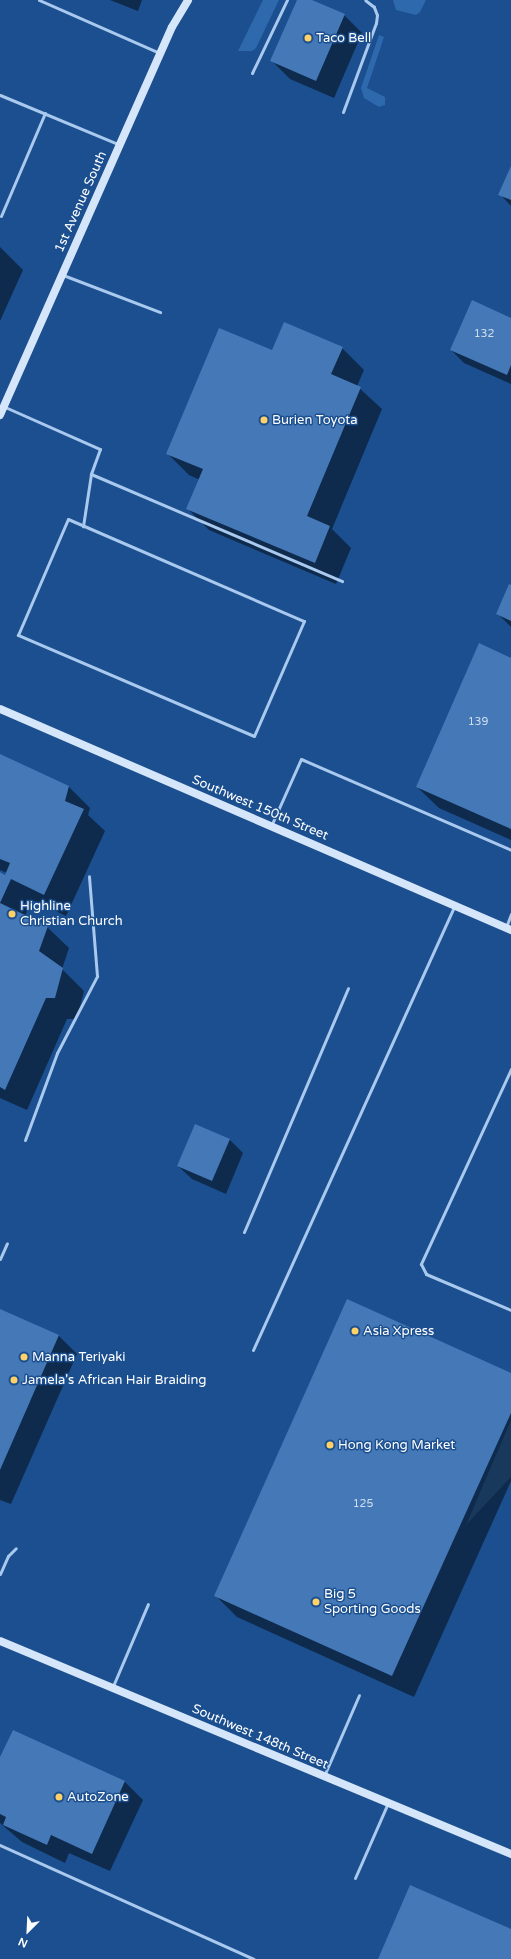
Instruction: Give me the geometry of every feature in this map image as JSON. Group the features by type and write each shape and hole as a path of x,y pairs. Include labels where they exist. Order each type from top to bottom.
{"main road":[{"name":"1st Avenue South","path":"0,415 160,53 172,27 188,0"},
{"name":"Southwest 150th Street","path":"0,709 508,929"},
{"name":"Southwest 148th Street","path":"0,1641 511,1854"}],"lane":[{"path":"39,0 160,53"},
{"path":"252,73 286,0"},
{"path":"343,112 376,23 377,15 374,7 365,0"},
{"path":"0,95 120,144"},
{"path":"1,216 45,113"},
{"path":"62,275 160,312"},
{"path":"4,406 100,449 91,474 83,526"},
{"path":"91,474 342,580"},
{"path":"68,519 83,526 304,621 254,736 18,635 68,519"},
{"path":"271,826 301,759 511,850"},
{"path":"25,1140 60,1046 97,976 89,876"},
{"path":"253,1350 455,905"},
{"path":"508,929 511,914"},
{"path":"244,1232 348,988"},
{"path":"511,1068 421,1264 426,1274 511,1310"},
{"path":"0,1259 7,1243"},
{"path":"0,1574 8,1556 16,1548"},
{"path":"112,1688 148,1604"},
{"path":"323,1776 359,1695"},
{"path":"355,1878 388,1803"},
{"path":"0,1845 254,1959"}],"shaded area":[{"path":"263,0 279,0 256,48 252,51 238,51"},
{"path":"393,0 426,0 420,12 416,15 396,10"},
{"path":"379,35 384,37 367,88 385,97 385,105 379,107 364,98 361,88"},
{"path":"511,1420 511,1477 466,1525"}],"building":[{"name":"Taco Bell","path":"297,0 312,0 345,14 316,81 270,61"},
{"path":"511,166 511,200 498,195"},
{"path":"472,300 511,318 511,365 507,375 450,350"},
{"name":"Burien Toyota","path":"284,322 343,347 331,374 361,387 307,516 330,526 315,563 186,509 203,469 166,454 219,328 272,350"},
{"path":"509,584 511,585 511,621 496,614"},
{"path":"479,643 511,658 511,829 416,787"},
{"path":"0,754 69,786 65,801 84,809 44,895 11,879 0,903 0,872 5,875 10,863 0,859"},
{"path":"0,903 48,926 39,951 63,968 55,998 46,998 5,1090 0,1087"},
{"path":"195,1124 230,1139 212,1181 177,1166"},
{"path":"347,1299 511,1373 511,1413 392,1676 214,1596"},
{"path":"0,1309 59,1335 0,1470"},
{"name":"AutoZone","path":"13,1730 125,1781 92,1854 51,1835 47,1845 3,1825 6,1817 0,1814 0,1757"},
{"path":"410,1885 511,1929 511,1959 378,1959"}],"place":[{"name":"Taco Bell","path":"308,38"},
{"name":"Burien Toyota","path":"264,420"},
{"name":"Highline Christian Church","path":"12,914"},
{"name":"Asia Xpress","path":"355,1331"},
{"name":"Manna Teriyaki","path":"24,1357"},
{"name":"Jamela's African Hair Braiding","path":"14,1380"},
{"name":"Hong Kong Market","path":"330,1445"},
{"name":"Big 5 Sporting Goods","path":"316,1602"},
{"name":"AutoZone","path":"59,1797"}]}
